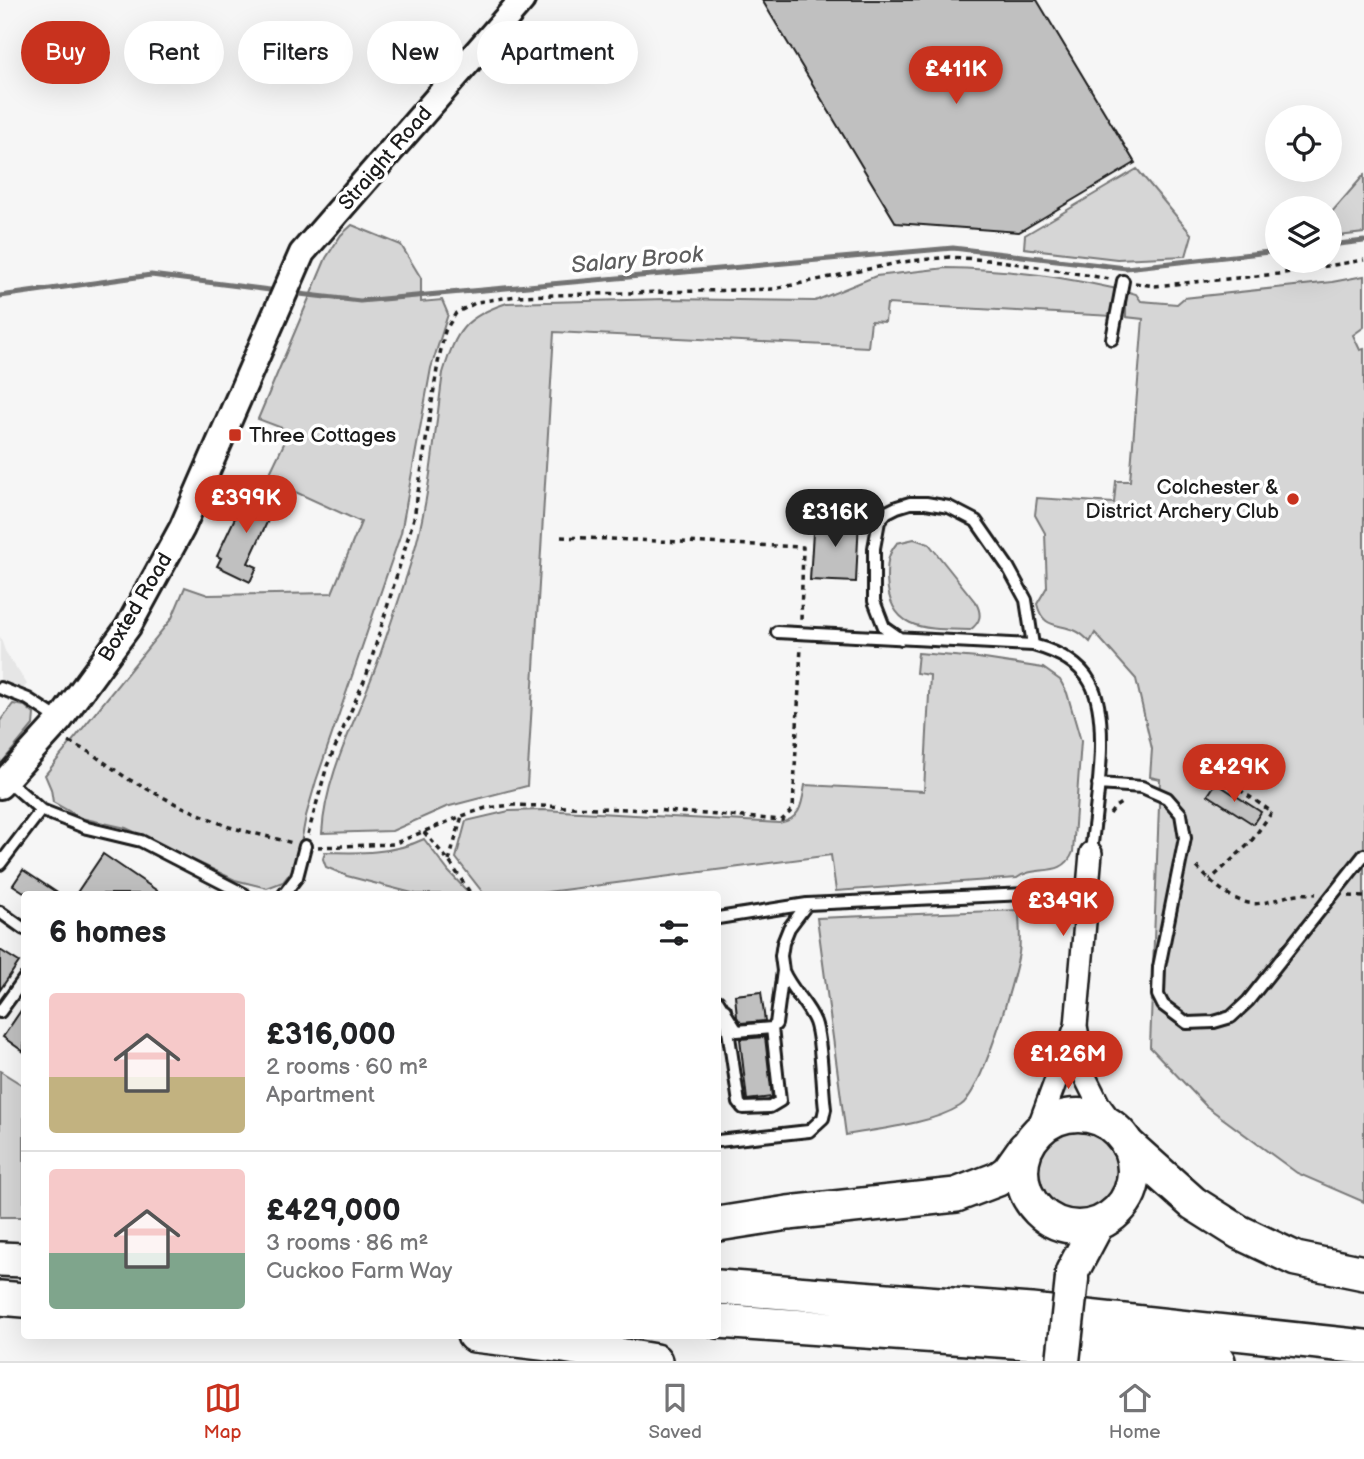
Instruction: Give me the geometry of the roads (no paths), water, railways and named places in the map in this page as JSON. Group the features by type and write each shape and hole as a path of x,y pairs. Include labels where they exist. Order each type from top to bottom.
{"highway":[{"path":"1123,1138 1193,1203 1239,1232 1296,1259 1364,1273"},
{"path":"721,1224 788,1213 956,1195 998,1180 1008,1172 1031,1140"},
{"path":"0,1253 21,1252"},
{"path":"0,1259 21,1260"},
{"path":"721,1287 1031,1311 1364,1347"},
{"path":"0,1291 21,1292"},
{"path":"0,1298 21,1300"},
{"path":"721,1321 1027,1342 1218,1361"},
{"path":"508,1339 655,1361"}],"main road":[{"path":"1072,1275 1108,1226 1110,1218 1122,1207 1130,1194 1134,1179 1134,1162 1123,1138 1099,1118 1077,1114 1055,1119 1031,1140 1021,1166 1028,1199 1039,1213 1053,1223 1075,1228 1108,1226"},
{"path":"1053,1223 1072,1275 1063,1361"}],"street":[{"name":"Straight Road","path":"302,253 522,0"},
{"name":"Boxted Road","path":"3,782 60,720 128,627 182,528 302,253"},
{"path":"1091,853 1076,1026 1086,1079 1099,1105 1123,1138"},
{"path":"1031,1140 1076,1026"}],"lane":[{"path":"1112,339 1123,282"},
{"path":"901,639 884,627 874,601 874,548 878,521 887,512 910,503 949,507 976,521 1008,567 1026,600 1033,645"},
{"path":"777,632 1033,645 1070,660 1090,681 1098,699 1101,729 1091,853"},
{"path":"0,688 28,699 60,720"},
{"path":"3,782 41,810 87,828 141,841 238,891"},
{"path":"1098,783 1143,787 1167,798 1181,814 1185,838 1159,967 1158,995 1163,1005 1187,1023 1214,1023 1231,1017 1248,1001 1364,855"},
{"path":"0,864 41,810"},
{"path":"286,891 297,877 305,846"},
{"path":"721,918 807,904 1088,893"},
{"path":"721,1005 739,1103 743,1108 769,1107 780,1101 781,1096 772,1028 777,1021 783,971 783,943 789,929 807,904"},
{"path":"0,912 21,927"},
{"path":"721,1141 809,1131 822,1118 825,1109 816,1024 783,971"},
{"path":"0,1012 21,983"},
{"path":"721,1005 737,1031 772,1028"}],"waterway":[{"name":"Salary Brook","path":"1342,244 1364,241"},
{"name":"Salary Brook","path":"291,293 360,301 953,248 1126,268 1265,252"},
{"name":"Salary Brook","path":"0,296 151,275 278,291"}],"place":[{"name":"Three Cottages","path":"235,435"},
{"name":"Colchester & District Archery Club","path":"1293,499"}]}
